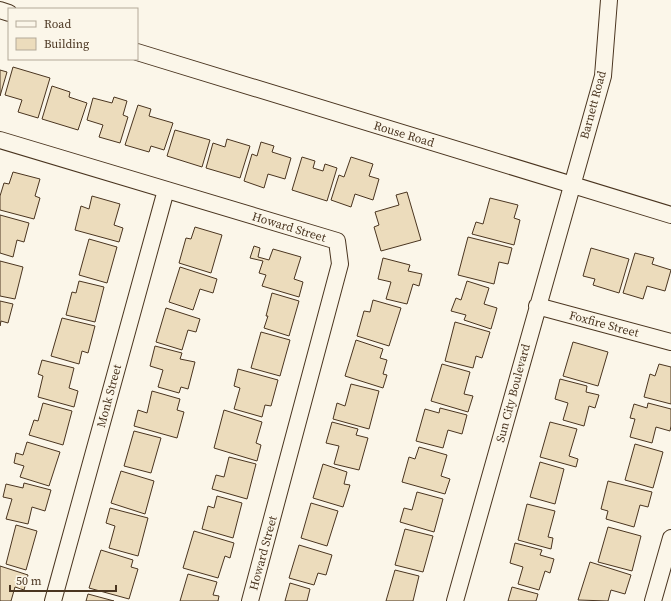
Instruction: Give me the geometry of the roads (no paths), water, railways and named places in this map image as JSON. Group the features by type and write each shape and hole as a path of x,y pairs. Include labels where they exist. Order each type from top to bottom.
{"street":[{"name":"Barnett Road","path":"572,185 603,76 609,0"},
{"name":"Rouse Road","path":"138,52 671,215"},
{"name":"Howard Street","path":"0,140 337,241 340,264 250,601"},
{"name":"Sun City Boulevard","path":"455,601 572,185"},
{"name":"Monk Street","path":"52,601 166,190"},
{"name":"Foxfire Street","path":"537,306 671,342"},
{"path":"653,601 671,538"}]}
